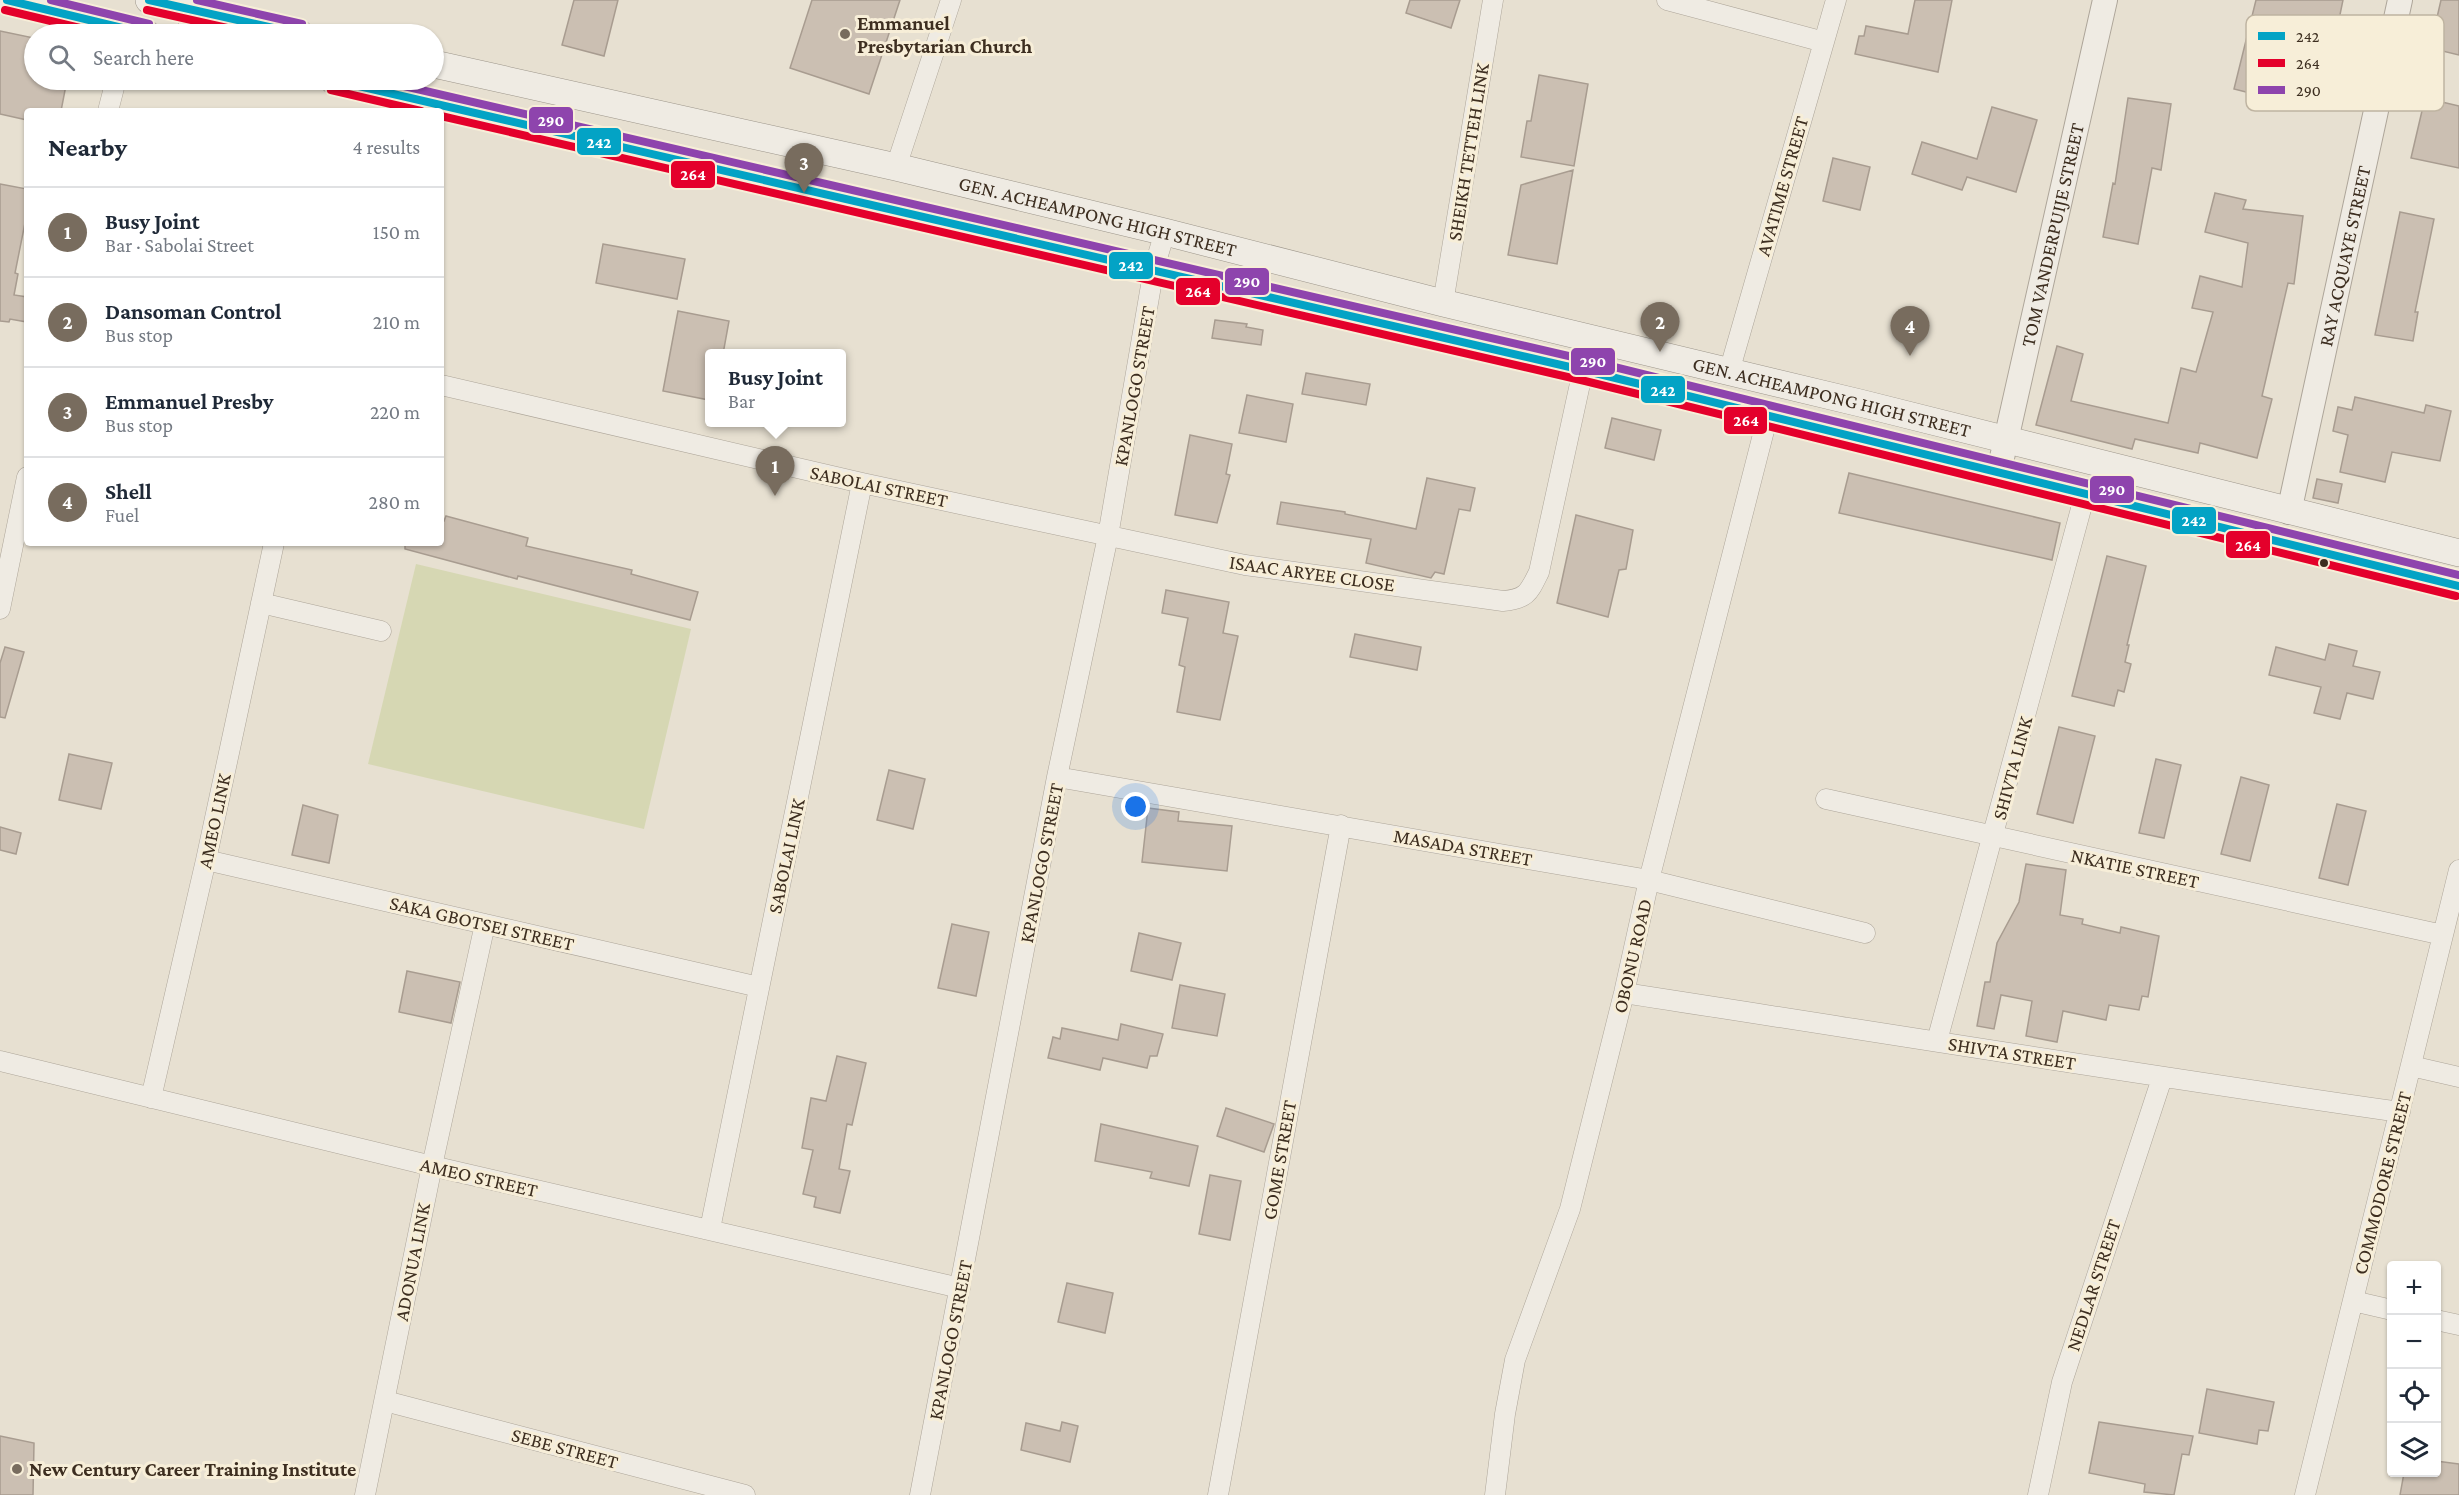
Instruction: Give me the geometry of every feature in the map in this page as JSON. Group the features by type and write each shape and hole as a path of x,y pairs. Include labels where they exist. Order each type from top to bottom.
{"main road":[{"path":"7,0 99,24"},
{"path":"149,0 191,15 243,24"},
{"name":"GEN. ACHEAMPONG HIGH STREET","path":"444,66 896,167 1165,232 2459,554"},
{"name":"GEN. ACHEAMPONG HIGH STREET","path":"377,90 1154,268 1583,370 2459,586"}],"street":[{"path":"896,167 951,0"},
{"name":"SHEIKH TETTEH LINK","path":"1443,303 1493,0"},
{"path":"1667,0 1824,42"},
{"name":"AVATIME STREET","path":"1729,372 1836,0"},
{"name":"TOM VANDERPUIJE STREET","path":"1999,471 2008,440 2105,0"},
{"name":"RAY ACQUAYE STREET","path":"2397,15 2400,0"},
{"path":"109,108 113,90"},
{"name":"RAY ACQUAYE STREET","path":"2289,512 2376,111"},
{"name":"KPANLOGO STREET","path":"920,1495 1057,777 1108,536 1154,268 1165,232"},
{"name":"ISAAC ARYEE CLOSE","path":"1108,536 1245,565 1503,601 1518,600 1530,591 1539,572 1583,370"},
{"name":"SABOLAI STREET","path":"444,386 862,483 1108,536"},
{"name":"OBONU ROAD","path":"1495,1495 1505,1414 1515,1360 1569,1209 1624,993 1649,880 1768,415"},
{"name":"SABOLAI LINK","path":"710,1229 862,483"},
{"path":"0,609 24,492"},
{"name":"SHIVTA LINK","path":"1937,1041 2085,494"},
{"name":"AMEO LINK","path":"151,1098 206,860 273,546"},
{"path":"261,603 381,631"},
{"name":"MASADA STREET","path":"1057,777 1649,880 1865,933"},
{"name":"NKATIE STREET","path":"1827,799 2443,935"},
{"name":"GOME STREET","path":"1218,1495 1341,825"},
{"name":"SAKA GBOTSEI STREET","path":"206,860 759,987"},
{"name":"COMMODORE STREET","path":"2305,1495 2459,870"},
{"name":"ADONUA LINK","path":"365,1495 432,1166 485,924"},
{"name":"SHIVTA STREET","path":"1624,993 2162,1078 2400,1112"},
{"name":"AMEO STREET","path":"0,1061 432,1166 960,1288"},
{"path":"2411,1066 2459,1077"},
{"name":"NEDLAR STREET","path":"2038,1495 2062,1382 2162,1078"},
{"path":"2353,1301 2387,1309"},
{"path":"2441,1321 2459,1325"},
{"name":"SEBE STREET","path":"385,1401 745,1495"}],"green space":[{"path":"416,564 691,629 644,829 368,764"}],"building":[{"path":"574,0 618,0 604,56 562,45"},
{"name":"Emmanuel Presbytarian Church","path":"812,0 900,0 869,94 790,68"},
{"path":"1410,0 1460,0 1451,28 1406,13"},
{"path":"1915,0 1952,0 1938,72 1855,54 1859,36 1864,36 1866,26 1908,34"},
{"path":"2256,0 2343,0 2340,15 2252,15"},
{"path":"2441,0 2459,0 2459,55 2444,51 2444,15 2438,15"},
{"path":"0,31 24,36 24,90 65,90 62,108 24,108 24,119 0,114"},
{"path":"2246,40 2246,92 2234,89"},
{"path":"1539,75 1588,84 1574,166 1521,157 1527,121 1531,121"},
{"path":"2128,98 2171,104 2161,170 2152,168 2138,244 2103,237 2113,183 2115,184"},
{"path":"2444,102 2459,106 2459,168 2411,158 2422,111 2444,111"},
{"path":"1992,107 2037,120 2016,192 1967,177 1962,190 1912,174 1922,142 1977,159"},
{"path":"1833,158 1870,167 1860,210 1823,201"},
{"path":"1573,170 1557,264 1508,255 1521,185"},
{"path":"0,184 24,188 24,228 15,273 18,274 14,295 24,297 24,321 10,319 9,322 0,321"},
{"path":"2215,193 2246,200 2243,209 2303,216 2294,284 2288,283 2262,396 2272,399 2257,458 2200,443 2198,453 2135,439 2132,449 2036,425 2057,346 2083,354 2071,401 2168,423 2181,368 2196,372 2213,312 2192,308 2200,276 2242,287 2248,243 2205,232"},
{"path":"2400,212 2434,219 2415,312 2418,312 2413,341 2375,335"},
{"path":"603,244 685,259 677,299 596,283"},
{"path":"678,311 729,321 724,349 705,349 705,399 663,391"},
{"path":"1215,320 1247,324 1246,327 1263,330 1261,345 1212,338"},
{"path":"1306,373 1370,384 1366,405 1302,394"},
{"path":"1247,395 1293,404 1286,442 1239,433"},
{"path":"2355,397 2424,413 2426,405 2451,411 2440,461 2392,452 2385,482 2340,472 2348,435 2333,431 2338,407 2352,410"},
{"path":"1612,418 1661,430 1654,460 1605,448"},
{"path":"1190,435 1232,444 1226,474 1230,475 1217,523 1175,515"},
{"path":"1849,473 2060,523 2052,560 1839,513"},
{"path":"1427,478 1475,488 1470,511 1459,509 1444,574 1435,572 1431,578 1366,563 1371,539 1277,524 1281,502 1345,512 1345,514 1416,529"},
{"path":"2317,479 2342,484 2338,503 2313,498"},
{"path":"1576,515 1633,530 1626,569 1619,570 1608,617 1557,603"},
{"path":"446,516 528,538 526,546 632,570 631,574 698,592 690,620 518,576 517,579 405,549 405,546 444,546"},
{"path":"2107,556 2146,566 2127,645 2129,645 2125,662 2131,664 2124,692 2118,690 2114,706 2072,696"},
{"path":"1166,590 1229,602 1223,633 1238,636 1220,720 1177,712 1185,667 1179,665 1188,618 1162,613"},
{"path":"1355,634 1421,647 1417,670 1350,657"},
{"path":"2329,644 2357,651 2353,666 2380,672 2373,699 2347,693 2340,719 2314,713 2321,687 2269,675 2276,647 2325,660"},
{"path":"5,647 24,652 5,718 0,717 0,663"},
{"path":"2059,727 2095,736 2073,823 2037,814"},
{"path":"69,754 112,763 101,809 59,800"},
{"path":"2156,759 2181,765 2164,838 2139,833"},
{"path":"889,770 925,779 913,829 877,820"},
{"path":"2241,777 2269,785 2250,861 2221,854"},
{"path":"2337,804 2366,811 2348,885 2319,878"},
{"path":"303,805 338,815 329,863 292,855"},
{"path":"1148,808 1179,812 1178,821 1232,826 1227,871 1142,862"},
{"path":"0,827 21,833 16,854 0,850"},
{"path":"2026,864 2066,870 2060,915 2083,919 2082,924 2120,933 2121,927 2159,936 2148,997 2142,996 2139,1010 2109,1005 2106,1020 2063,1011 2057,1042 2026,1036 2032,1001 2001,995 1994,1029 1977,1026 1985,982 1990,982 1997,943 2019,902"},
{"path":"952,924 989,932 976,996 938,988"},
{"path":"1139,933 1181,943 1172,980 1131,971"},
{"path":"407,971 460,982 451,1023 399,1012"},
{"path":"1180,985 1225,994 1217,1036 1172,1028"},
{"path":"1121,1024 1163,1034 1157,1056 1150,1056 1147,1068 1103,1058 1100,1070 1048,1058 1053,1037 1060,1039 1062,1028 1118,1040"},
{"path":"837,1056 866,1063 852,1125 847,1124 839,1169 850,1171 840,1213 814,1207 816,1197 803,1194 813,1150 802,1148 811,1098 826,1101"},
{"path":"1226,1108 1274,1124 1264,1152 1217,1136"},
{"path":"1101,1124 1198,1146 1189,1186 1150,1178 1152,1172 1095,1161"},
{"path":"1210,1175 1241,1181 1230,1240 1199,1234"},
{"path":"1067,1283 1113,1293 1105,1333 1058,1322"},
{"path":"2207,1389 2274,1402 2268,1431 2259,1430 2257,1444 2199,1433"},
{"path":"1062,1422 1078,1426 1070,1462 1021,1450 1026,1423 1060,1431"},
{"path":"2099,1422 2193,1436 2189,1455 2182,1454 2174,1495 2144,1492 2145,1484 2089,1473"},
{"name":"New Century Career Training Institute","path":"0,1436 34,1443 33,1495 0,1495"},
{"path":"2441,1462 2459,1464 2459,1495 2400,1495 2403,1477 2441,1477"}],"transit line":[{"name":"242","path":"7,0 106,24"},
{"name":"290","path":"51,0 149,24"},
{"name":"242","path":"149,0 256,24"},
{"name":"290","path":"197,0 302,24"},
{"name":"264","path":"5,10 63,24"},
{"name":"264","path":"147,10 209,24"},
{"name":"264","path":"331,90 408,108"},
{"name":"242","path":"376,90 1587,371 2459,586"},
{"name":"290","path":"421,90 1590,361 2459,575"},
{"name":"264","path":"444,117 1585,381 2456,596"}],"place":[{"name":"Emmanuel Presbytarian Church","path":"845,34"},
{"name":"Emmanuel Presby","path":"804,193"},
{"name":"Dansoman Control","path":"1660,352"},
{"name":"Shell","path":"1910,356"},
{"name":"Busy Joint","path":"775,496"},
{"name":"New Century Career Training Institute","path":"17,1469"}]}
